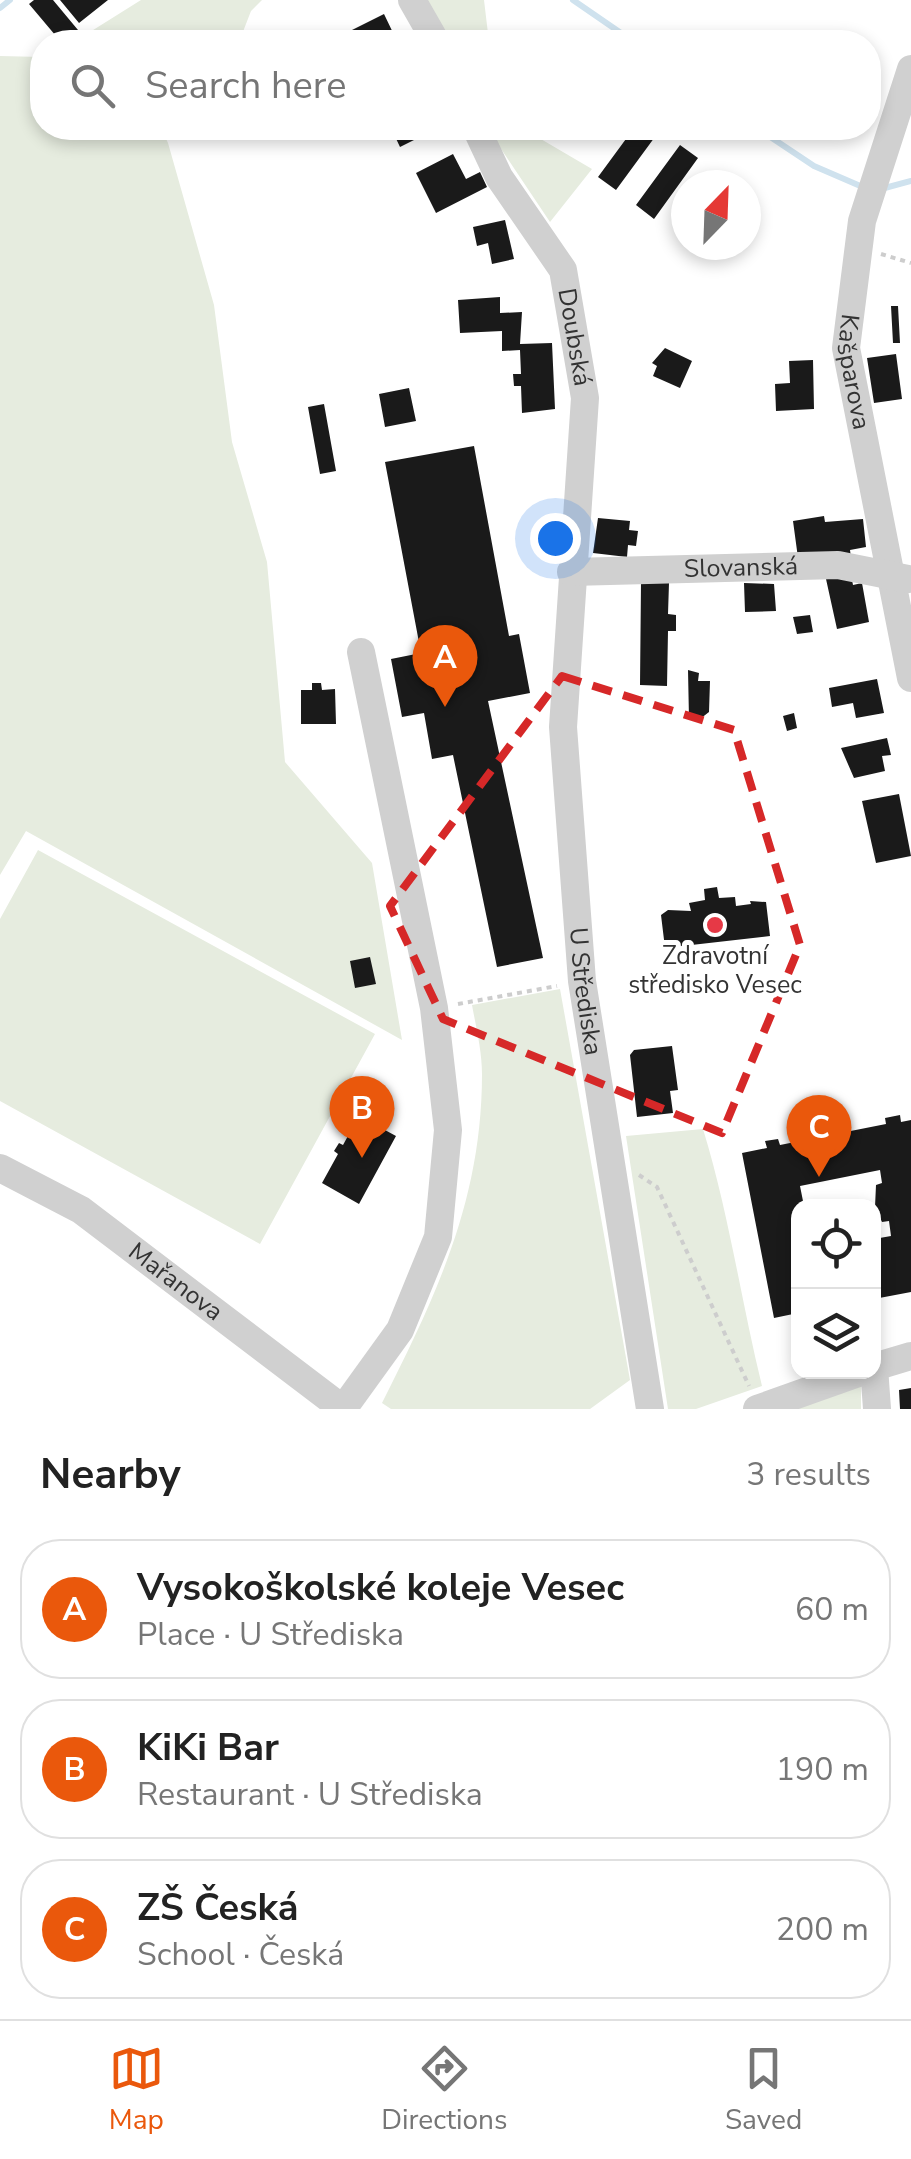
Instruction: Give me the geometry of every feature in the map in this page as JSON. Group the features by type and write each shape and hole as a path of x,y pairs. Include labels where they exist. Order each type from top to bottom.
{"street":[{"path":"412,0 429,30"},
{"name":"Kašparova","path":"911,68 862,221 846,348 902,578 911,678"},
{"name":"Doubská","path":"482,140 499,177 563,270 585,398 570,572"},
{"name":"Slovanská","path":"570,572 838,565 902,578"},
{"name":"U Střediska","path":"570,572 562,727 582,981 650,1409"},
{"path":"343,1409 400,1330 438,1237 448,1130 434,1008 361,652"},
{"name":"Mařanova","path":"0,1168 81,1210 343,1409"},
{"path":"881,1365 911,1356"},
{"path":"758,1409 842,1379"},
{"path":"875,1379 878,1409"}],"path":[{"path":"434,1008 582,981"},
{"path":"608,1157 657,1186 758,1409"}],"highlighted area":[{"path":"562,676 734,730 800,945 722,1133 443,1019 390,906"}],"shaded area":[{"path":"141,0 262,0 251,11 244,30 93,30"},
{"path":"427,0 484,0 488,30 441,30"},
{"path":"0,56 30,57 30,140 168,143 214,305 232,442 267,562 285,762 372,863 402,1040 26,831 0,875"},
{"path":"495,140 542,140 592,169 550,222"},
{"path":"38,850 375,1034 260,1244 0,1101 0,919"},
{"path":"560,989 630,1380 590,1409 391,1409 382,1403 438,1284 465,1204 474,1163 482,1074 472,1005"},
{"path":"703,1129 762,1386 696,1409 668,1409 626,1136"},
{"path":"861,1381 861,1409 787,1409"}],"building":[{"path":"34,0 53,0 78,30 51,30 29,4"},
{"path":"60,0 108,0 79,23"},
{"path":"384,14 392,30 352,30"},
{"path":"625,140 653,140 616,190 598,177"},
{"path":"680,145 698,158 689,170 671,170 671,195 654,219 636,205"},
{"path":"453,154 466,179 480,172 487,187 436,213 416,173"},
{"path":"505,220 514,259 492,264 488,243 477,246 473,227"},
{"path":"500,297 500,313 522,312 520,344 552,343 555,409 522,413 521,386 514,386 513,374 521,374 520,350 502,351 502,331 460,333 458,300"},
{"path":"891,306 898,306 900,343 893,343"},
{"path":"665,348 692,361 680,388 653,376 657,366 652,363"},
{"path":"896,354 902,399 874,403 867,358"},
{"path":"813,360 814,409 776,411 775,384 790,383 789,361"},
{"path":"409,388 416,421 385,427 379,394"},
{"path":"324,404 336,471 320,474 308,407"},
{"path":"474,446 509,636 519,634 530,693 488,701 543,958 497,967 453,755 432,759 424,713 402,717 391,659 421,653 385,462"},
{"path":"824,516 825,522 863,519 866,547 850,550 851,557 798,558 793,521"},
{"path":"598,518 630,521 629,530 638,531 636,546 628,545 627,557 593,553"},
{"path":"851,574 853,585 862,583 869,622 837,629 826,579"},
{"path":"641,583 669,583 668,614 676,615 676,631 668,631 667,686 640,685"},
{"path":"744,583 774,584 776,611 745,612"},
{"path":"810,615 813,632 797,634 793,617"},
{"path":"688,670 699,673 698,681 710,681 709,712 700,719 689,719"},
{"path":"877,679 884,713 856,718 853,703 832,707 829,688"},
{"path":"312,683 321,683 322,690 335,689 336,724 301,724 301,690 312,690"},
{"path":"794,713 797,728 787,731 783,716"},
{"path":"887,738 891,755 882,756 885,771 854,778 841,748"},
{"path":"899,794 911,856 876,863 862,801"},
{"name":"Zdravotní středisko Vesec","path":"717,887 719,898 735,897 736,906 751,904 750,901 766,902 770,936 665,948 661,915 668,910 691,911 689,903 705,900 704,889"},
{"path":"370,957 376,984 355,988 350,961"},
{"path":"672,1046 678,1090 670,1091 673,1113 637,1117 630,1055 634,1050"},
{"path":"900,1115 901,1122 911,1120 911,1292 881,1298 881,1238 891,1236 889,1221 881,1220 881,1199 875,1199 876,1185 882,1183 880,1170 800,1186 803,1199 791,1199 791,1314 774,1318 742,1153 767,1148 765,1141 778,1139 780,1145 886,1124 885,1118"},
{"path":"359,1116 396,1136 359,1204 322,1183 338,1154 334,1151 339,1143 343,1145"},
{"path":"911,1388 911,1409 900,1409 899,1390"}],"waterway":[{"path":"0,8 10,0"},
{"path":"573,0 617,30"},
{"path":"775,140 814,166 865,188"},
{"path":"881,189 911,181"}],"place":[{"name":"Vysokoškolské koleje Vesec","path":"445,707"},
{"name":"Zdravotní středisko Vesec","path":"715,925"},
{"name":"KiKi Bar","path":"362,1158"},
{"name":"ZŠ Česká","path":"819,1177"}]}
